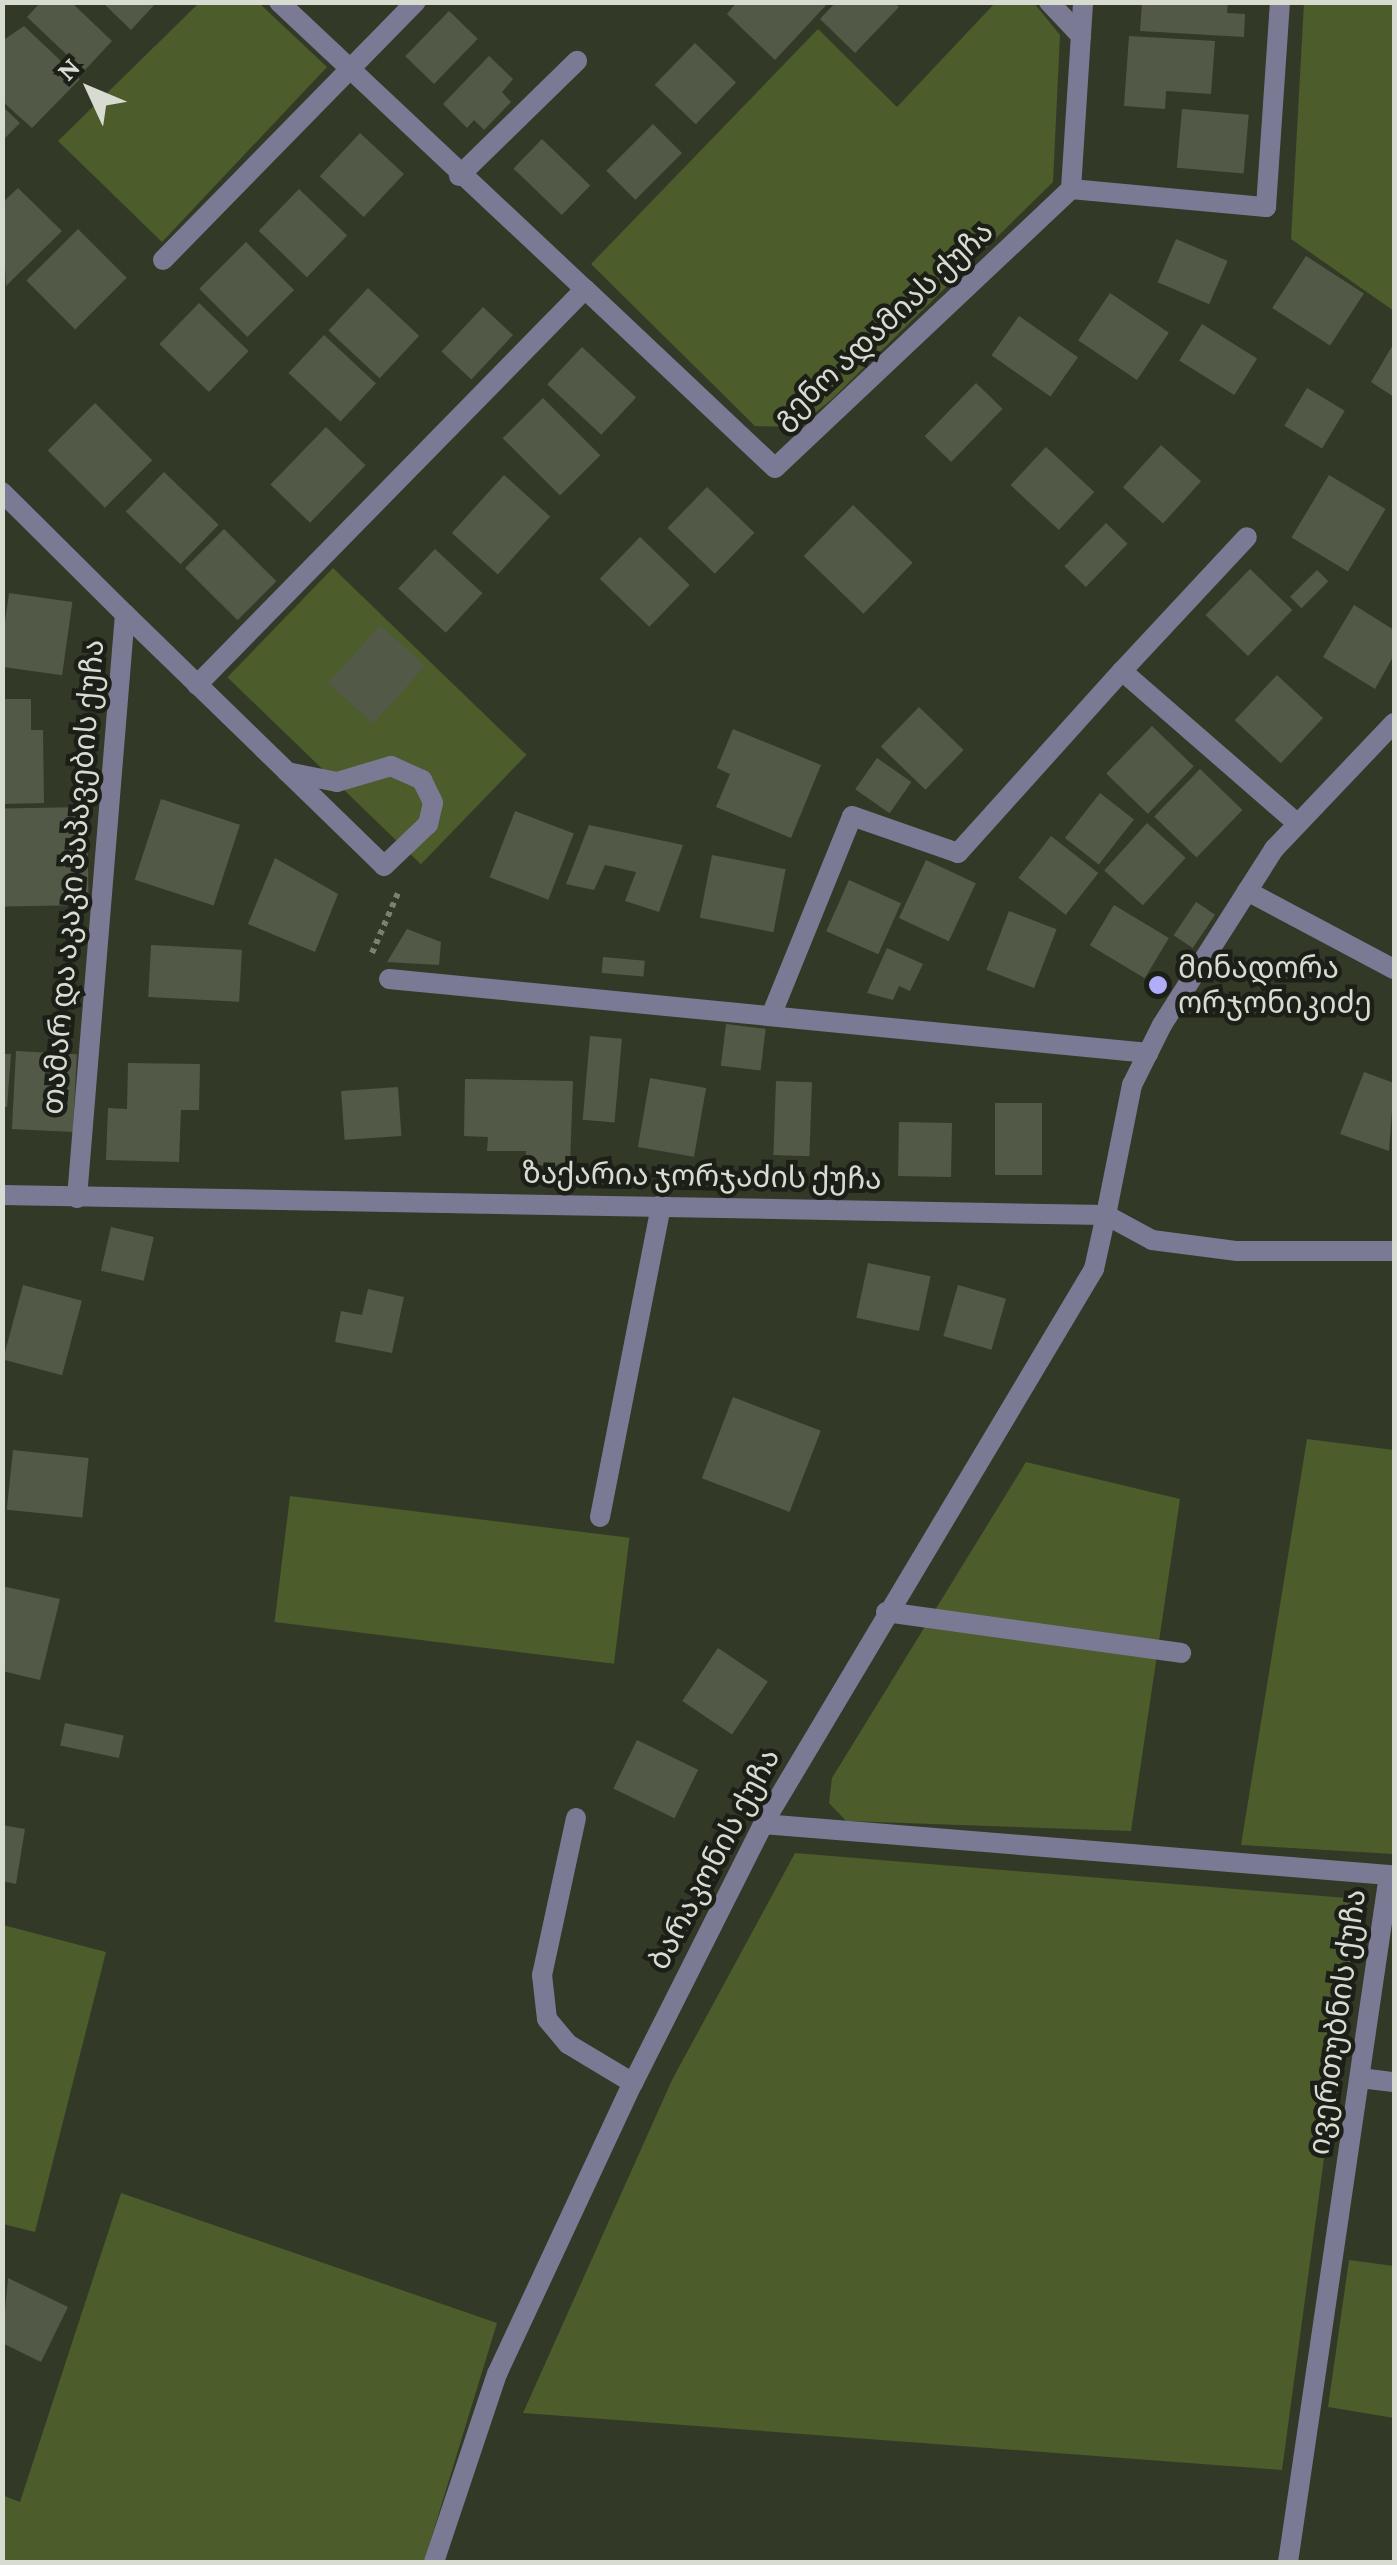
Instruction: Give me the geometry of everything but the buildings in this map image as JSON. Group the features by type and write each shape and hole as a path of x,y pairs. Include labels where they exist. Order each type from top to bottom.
{"street":[{"path":"197,685 584,289 279,2"},
{"path":"164,260 416,2"},
{"path":"1049,2 1081,36"},
{"path":"1084,2 1071,189 1266,207 1280,2"},
{"path":"460,176 576,61"},
{"name":"გენო ადამიას ქუჩა","path":"584,289 775,468 1071,189"},
{"name":"თამარ და აკაკი პაპავების ქუჩა","path":"2,492 125,614 76,1198"},
{"path":"772,1011 852,816 958,853 1247,537"},
{"path":"125,614 197,685 384,866 428,824 432,802 422,780 392,766 337,782 287,772"},
{"path":"1122,671 1298,823"},
{"name":"ბარაკონის ქუჩა","path":"434,2562 497,2374 633,2083 763,1824 1094,1268 1106,1214 1109,1166 1148,1052 1247,891 1298,823 1394,723"},
{"path":"1247,891 1394,969"},
{"path":"389,979 772,1011 1148,1052"},
{"name":"ზაქარია ჯორჯაძის ქუჩა","path":"2,1195 1106,1214 1152,1240 1237,1251 1394,1251"},
{"path":"600,1517 661,1205"},
{"path":"886,1612 1182,1653"},
{"path":"576,1818 542,1975 548,2019 568,2044 633,2083"},
{"name":"ივერთუბნის ქუჩა","path":"763,1824 1392,1873 1288,2562"},
{"path":"1360,2078 1394,2082"}],"path":[{"path":"384,866 400,900 372,962 389,979"}],"green space":[{"path":"199,3 259,3 327,67 162,242 58,141"},
{"path":"995,3 1034,3 1060,35 1053,182 831,400 797,427 755,426 591,264 818,29 897,107"},
{"path":"1304,3 1394,3 1394,311 1291,239"},
{"path":"333,568 527,755 421,864 227,677"},
{"path":"1307,1439 1394,1450 1394,1854 1241,1845"},
{"path":"1026,1462 1180,1499 1131,1831 846,1821 829,1803 832,1778"},
{"path":"290,1496 629,1538 614,1664 275,1622"},
{"path":"795,1853 1359,1899 1282,2470 523,2413 672,2080"},
{"path":"3,1925 106,1952 35,2232 3,2224"},
{"path":"121,2193 497,2323 424,2562 3,2562 2,2495 20,2502"},
{"path":"1349,2260 1394,2266 1394,2418 1328,2407"}],"place":[{"name":"მინადორა ორჯონიკიძე","path":"1158,985"}]}
